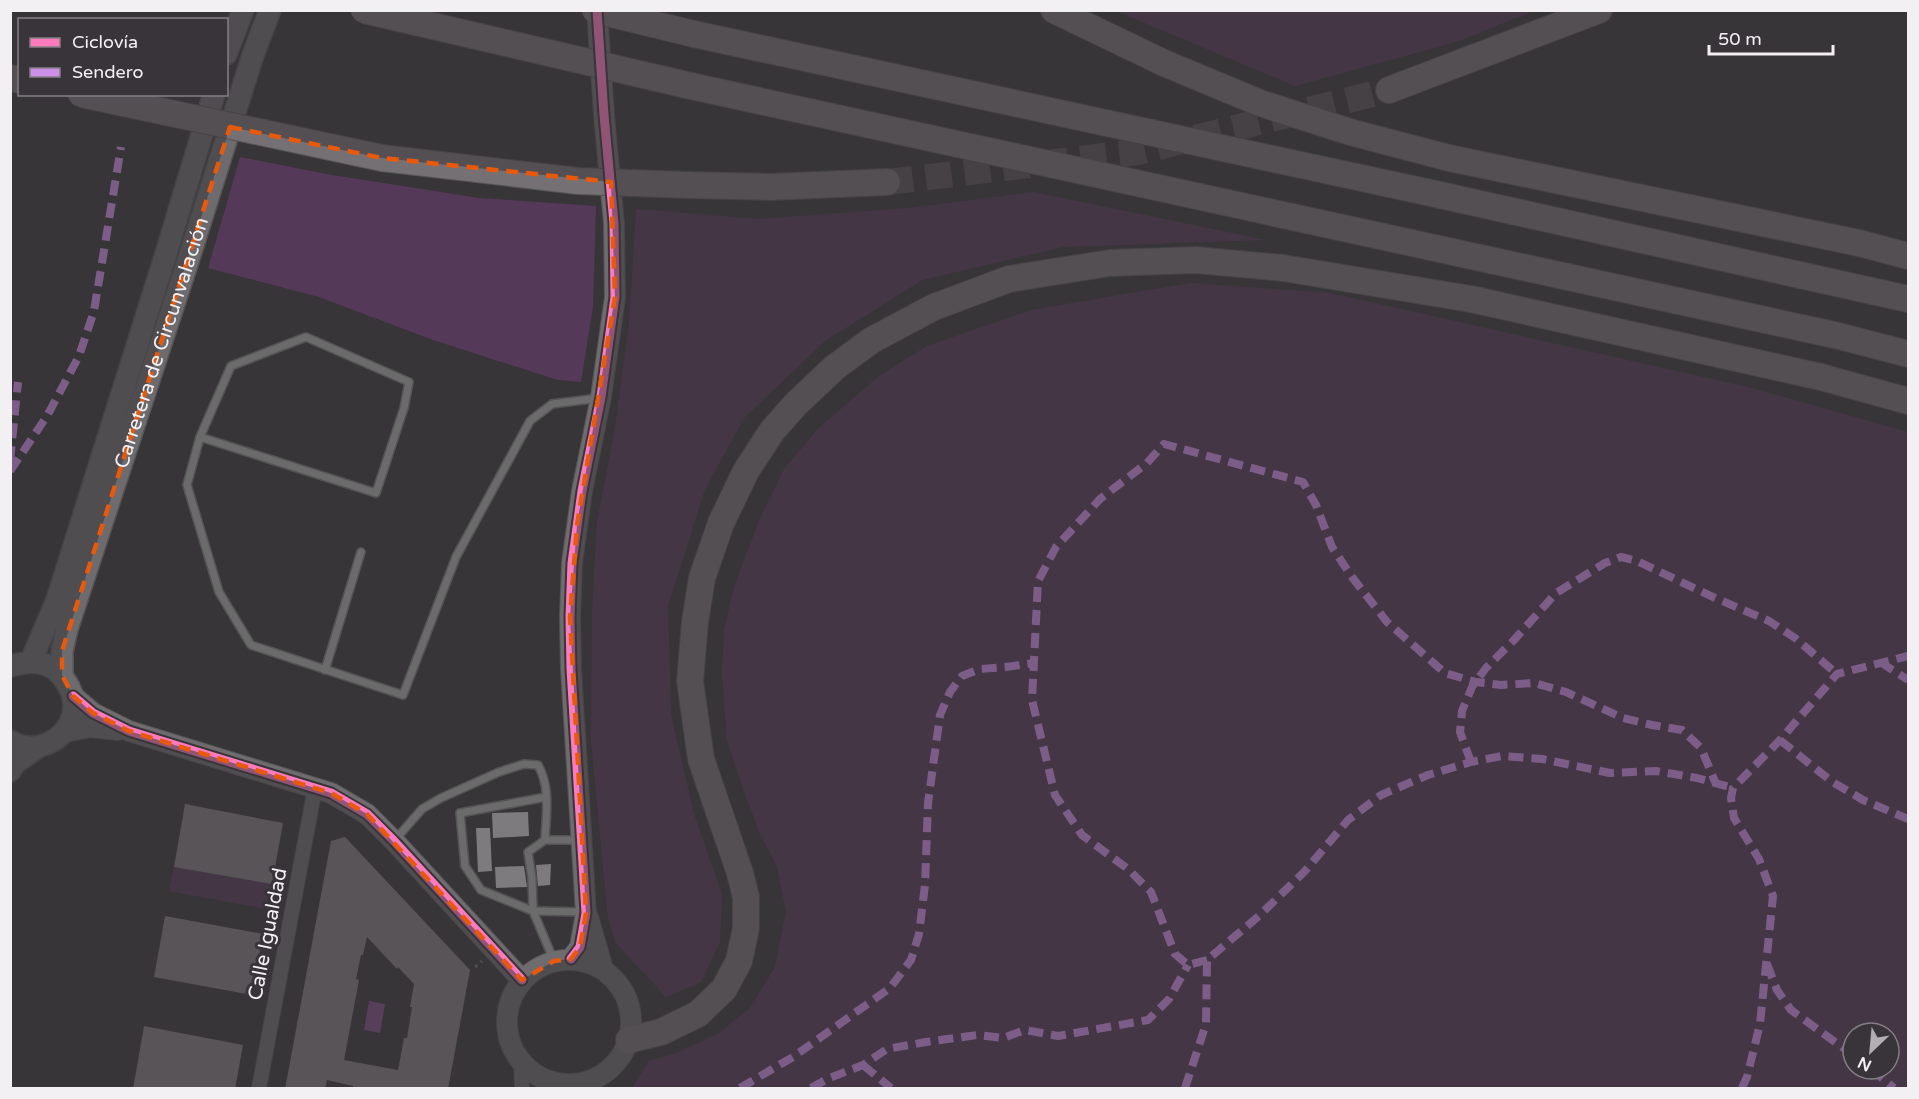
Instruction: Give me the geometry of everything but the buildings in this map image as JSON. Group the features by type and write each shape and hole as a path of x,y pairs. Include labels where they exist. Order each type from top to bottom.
{"highway":[{"path":"364,10 691,86 1816,331 1908,354"},
{"path":"596,10 694,34 1431,193 1908,299"},
{"path":"1054,10 1164,63 1260,103 1350,132 1449,158 1848,241 1908,256"},
{"path":"1389,90 1599,10"},
{"path":"90,96 382,158 578,181 770,187 887,182"},
{"path":"629,1040 662,1032 698,1014 724,989 739,961 746,928 746,897 701,759 690,681 695,622 702,578 721,523 746,471 772,431 796,404 834,368 872,340 934,307 1009,279 1110,263 1196,260 1283,268 1471,299 1821,377 1908,401"}],"main road":[{"path":"228,49 243,10"},
{"name":"Carretera de Circunvalación","path":"62,675 62,651 67,628 253,55 270,10"},
{"name":"Carretera de Circunvalación","path":"21,664 57,600 213,96"},
{"path":"10,741 17,746 38,747 49,744 65,732 73,714 73,696 62,675 48,665 21,664"},
{"path":"10,771 14,764 38,747"}],"street":[{"path":"596,10 614,223 615,297 602,397 582,491 572,563 571,669 586,913 603,969"},
{"path":"73,696 93,713 129,731 331,793 367,814 522,980"},
{"path":"65,732 90,727 129,731"},
{"name":"Calle Igualdad","path":"259,1089 315,788"},
{"path":"562,960 588,962 603,969 615,980 628,1002 632,1018 629,1040 622,1056 612,1068 600,1077 568,1087 541,1078 521,1063 509,1043 506,1021 509,1000 522,980 532,971 562,960 580,947 586,913"},
{"path":"521,1063 522,1089"},
{"path":"610,1089 612,1068"}],"lane":[{"path":"200,437 376,493 404,408 409,382 306,337 231,366 200,437 187,485 219,592 251,645 403,695 456,557 530,421 552,404 602,397"},
{"path":"325,670 361,552"},
{"path":"394,841 422,809 499,772 524,764 538,765 545,777 545,840"},
{"path":"546,797 459,813 465,866 481,890 533,911 586,913"},
{"path":"562,960 533,911 528,852 545,840 581,840"}],"highlighted area":[{"path":"230,127 382,158 611,182 615,297 577,525 570,617 586,913 580,947 571,959 554,961 522,980 367,814 331,793 129,731 93,713 73,696 62,675 62,651"}],"shaded area":[{"path":"1533,10 1459,41 1295,86 1116,11"},
{"path":"240,157 332,175 479,198 596,206 593,307 581,382 558,380 433,340 319,297 208,268"},
{"path":"1033,192 1266,240 1063,247 922,280 825,341 744,418 705,489 668,606 671,715 694,814 722,895 720,942 701,982 666,997 616,943 608,918 591,741 592,613 597,522 615,428 629,324 636,209 757,219 910,208"},
{"path":"1191,283 1330,293 1752,388 1908,432 1908,1088 632,1088 649,1061 679,1052 719,1033 750,1008 775,967 786,912 777,866 760,834 727,740 722,674 724,631 734,587 759,521 784,469 820,427 879,376 927,346 1031,310"},
{"path":"174,867 272,884 267,909 169,891"},
{"path":"369,1001 385,1004 380,1033 364,1030"}],"tunnel":[{"path":"887,182 1138,152 1389,90"}],"marked path":[{"path":"10,471 47,416 79,356 94,311 121,147"},
{"path":"10,461 18,382"},
{"path":"1207,960 1188,965 1175,954 1151,892 1128,869 1082,835 1055,795 1032,700 1038,581 1056,547 1100,499 1147,463 1164,444 1303,482 1316,505 1332,547 1352,577 1387,622 1445,673 1476,682 1501,685 1534,683 1566,692 1623,718 1682,730 1701,748 1716,784"},
{"path":"1471,762 1460,732 1462,711 1472,687 1486,668 1556,593 1605,563 1621,557 1637,561 1769,621 1795,638 1837,674"},
{"path":"1742,1088 1747,1077 1760,1024 1773,896 1759,859 1734,818 1731,798 1733,788 1780,740 1837,674 1908,656"},
{"path":"1880,662 1908,680"},
{"path":"740,1088 793,1057 890,988 911,960 919,934 925,885 928,803 940,715 950,692 962,676 980,669 1034,663"},
{"path":"1780,740 1831,781 1863,800 1908,819"},
{"path":"1185,1088 1206,1024 1207,960 1260,915 1305,871 1348,820 1381,795 1428,775 1471,762 1502,756 1542,759 1610,773 1656,771 1697,778 1733,788"},
{"path":"1767,964 1777,990 1791,1010 1841,1046"},
{"path":"811,1088 863,1065 887,1049 977,1035 1003,1038 1025,1030 1058,1036 1148,1020 1169,999 1188,965"},
{"path":"863,1065 891,1088"},
{"path":"1886,1081 1894,1088"}],"cycle path":[{"path":"571,959 580,947 586,913 571,669 572,563 582,491 601,397 615,297 614,223 597,10"},
{"path":"73,696 93,713 129,731 331,793 367,814 522,980"}]}
